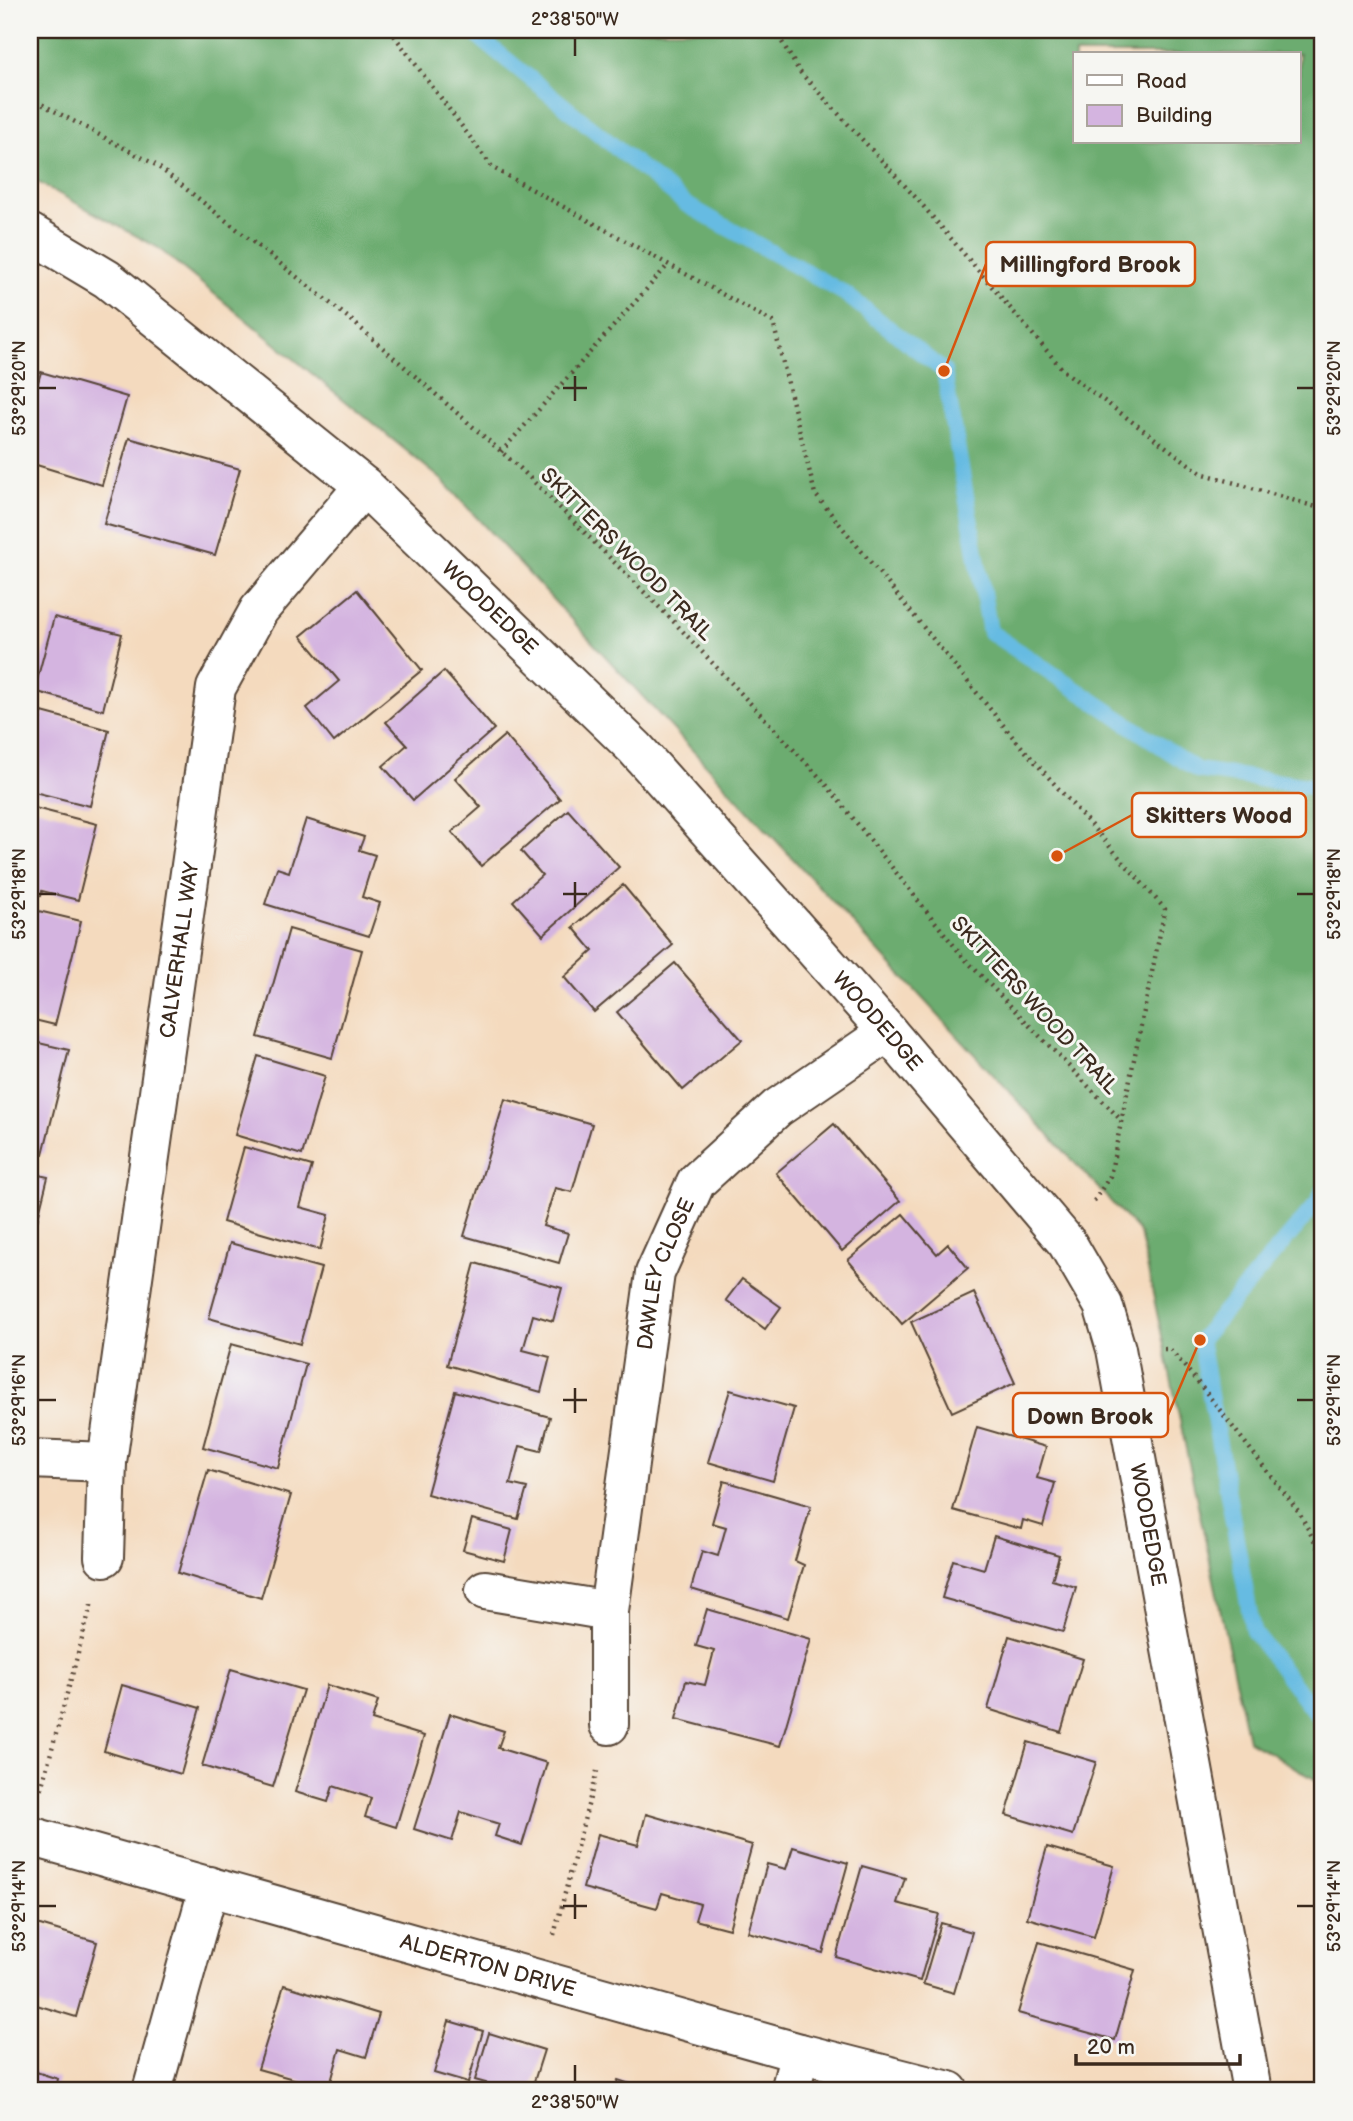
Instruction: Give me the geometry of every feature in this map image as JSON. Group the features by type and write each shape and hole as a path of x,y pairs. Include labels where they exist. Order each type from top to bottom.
{"street":[{"name":"WOODEDGE","path":"30,233 107,279 364,486 635,748 888,1032 1067,1243 1103,1305 1116,1349 1252,2091"},
{"name":"CALVERHALL WAY","path":"104,1557 107,1462 216,688 259,610 364,486"},
{"name":"DAWLEY CLOSE","path":"609,1725 609,1611 655,1273 696,1182 777,1108 888,1032"},
{"path":"30,1459 107,1462"},
{"path":"485,1590 609,1611"},
{"name":"ALDERTON DRIVE","path":"30,1836 800,2053 948,2091"},
{"path":"152,2091 209,1886"},
{"path":"790,2091 800,2053"}],"path":[{"path":"390,30 493,168 773,322 816,494 1012,736 1165,909 1110,1176 1067,1243"},
{"path":"775,30 799,71 918,200 1064,371 1201,473 1323,509"},
{"name":"SKITTERS WOOD TRAIL","path":"30,98 156,165 351,319 521,469 675,623 825,783 963,957 1122,1121"},
{"path":"501,452 669,264"},
{"path":"1170,1349 1299,1512 1323,1557"},
{"path":"40,1791 104,1557"},
{"path":"543,1980 609,1725"}],"shaded area":[{"path":"1305,30 1323,30 1323,51"}],"green space":[{"path":"30,30 1305,30 1323,51 1323,1784 1248,1740 1140,1233 441,479 157,247 30,178"}],"building":[{"path":"41,372 127,397 102,485 30,463 30,410"},
{"path":"129,438 240,469 215,555 104,524"},
{"path":"357,590 422,670 334,742 307,708 339,681 301,636"},
{"path":"54,617 122,634 103,710 34,691"},
{"path":"444,671 494,729 413,800 383,766 407,745 386,722"},
{"path":"42,712 109,730 90,806 30,791 30,746 33,747"},
{"path":"505,735 560,799 481,866 452,832 481,807 455,778"},
{"path":"31,807 97,824 78,900 42,891 41,896 30,893"},
{"path":"568,810 619,867 543,935 513,901 542,875 521,851"},
{"path":"306,819 364,837 359,850 375,855 362,897 380,903 369,936 265,904 277,868 289,872"},
{"path":"623,885 673,945 594,1012 564,977 593,951 573,927"},
{"path":"30,909 81,921 55,1025 30,1019"},
{"path":"289,929 362,950 332,1058 258,1037"},
{"path":"675,963 742,1040 683,1090 617,1012"},
{"path":"30,1041 69,1050 43,1154 30,1151"},
{"path":"258,1056 325,1076 302,1155 235,1135"},
{"path":"505,1099 592,1124 572,1192 555,1188 543,1226 568,1233 559,1263 464,1236"},
{"path":"834,1124 900,1201 842,1251 776,1173"},
{"path":"244,1147 312,1166 300,1207 329,1215 320,1250 223,1222"},
{"path":"30,1173 48,1177 31,1246 30,1246"},
{"path":"903,1214 937,1254 948,1244 968,1268 902,1324 848,1260"},
{"path":"230,1243 321,1268 300,1344 209,1318"},
{"path":"475,1263 562,1288 553,1321 533,1315 523,1350 550,1357 541,1392 447,1365"},
{"path":"742,1279 781,1307 765,1329 726,1300"},
{"path":"974,1293 1015,1383 952,1412 911,1322"},
{"path":"231,1344 306,1364 278,1468 203,1447"},
{"path":"730,1390 794,1408 773,1481 708,1462"},
{"path":"455,1391 550,1417 541,1451 520,1446 510,1484 527,1488 518,1519 427,1494"},
{"path":"977,1427 1046,1447 1037,1478 1055,1483 1043,1526 1023,1520 1021,1529 953,1510"},
{"path":"208,1470 291,1495 261,1598 178,1573"},
{"path":"724,1481 811,1506 795,1561 804,1565 788,1618 691,1589 702,1551 718,1556 726,1527 712,1523"},
{"path":"472,1519 512,1530 504,1561 463,1550"},
{"path":"994,1536 1059,1555 1052,1580 1076,1587 1063,1632 942,1598 953,1560 984,1569"},
{"path":"707,1609 811,1639 780,1746 676,1719 686,1681 705,1685 714,1651 696,1646"},
{"path":"1009,1636 1083,1659 1061,1732 988,1709"},
{"path":"231,1669 303,1690 273,1787 202,1766"},
{"path":"122,1685 200,1708 181,1774 104,1751"},
{"path":"327,1685 378,1701 372,1720 424,1736 396,1827 365,1817 371,1798 333,1786 328,1802 295,1792"},
{"path":"450,1714 504,1731 498,1748 547,1763 522,1845 495,1836 499,1824 461,1812 452,1841 414,1829"},
{"path":"1028,1742 1096,1762 1073,1835 1006,1815"},
{"path":"646,1814 752,1845 729,1929 695,1920 700,1904 662,1893 657,1908 583,1888 598,1834 638,1845"},
{"path":"793,1847 848,1863 823,1953 748,1932 767,1864 786,1869"},
{"path":"1047,1847 1114,1866 1094,1937 1027,1918"},
{"path":"862,1866 905,1878 897,1903 939,1914 920,1981 836,1957"},
{"path":"30,1922 97,1942 76,2017 30,2003"},
{"path":"941,1923 972,1932 954,1993 923,1984"},
{"path":"1039,1942 1135,1970 1115,2040 1018,2013"},
{"path":"284,1985 379,2014 366,2057 340,2049 329,2089 258,2069"},
{"path":"449,2021 483,2031 468,2083 434,2073"},
{"path":"489,2033 544,2050 531,2091 514,2091 475,2080"},
{"path":"30,2070 58,2079 55,2091 30,2091"},
{"path":"618,2080 651,2091 614,2091"}],"waterway":[{"path":"470,30 687,205 844,293 944,371 990,632 1197,770 1308,786 1323,793"},
{"path":"1323,1190 1318,1202 1200,1340 1253,1631 1323,1723"}],"place":[{"name":"Millingford Brook","path":"944,371"},
{"name":"Skitters Wood","path":"1057,856"},
{"name":"Down Brook","path":"1200,1340"}]}
